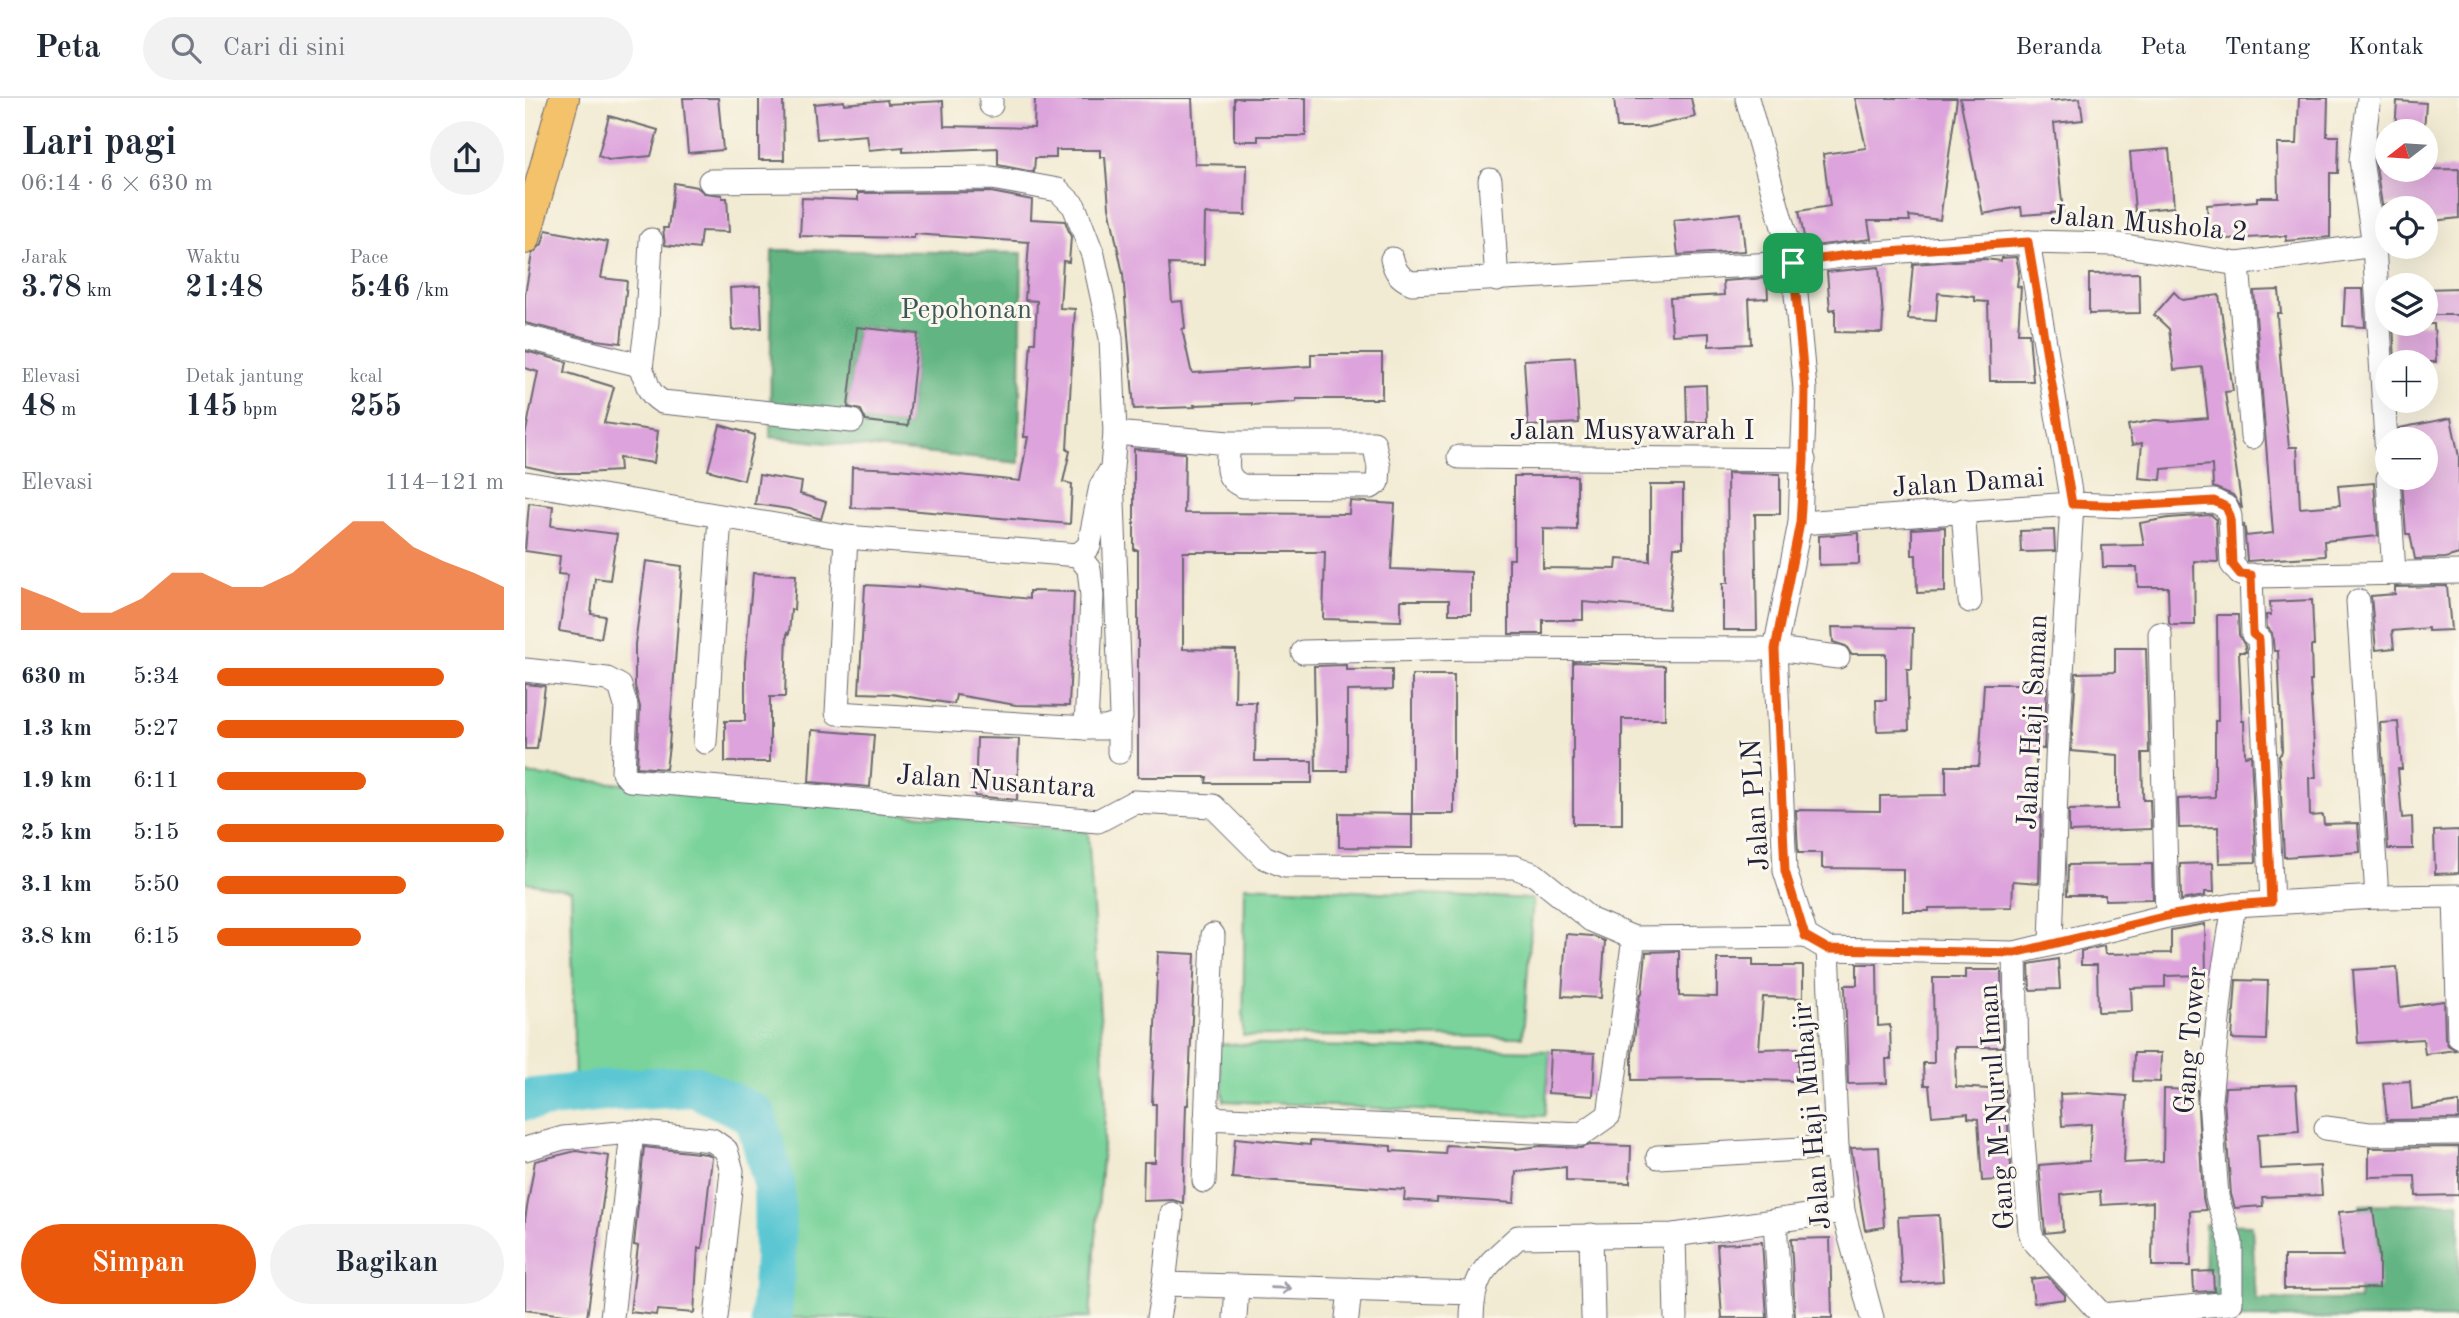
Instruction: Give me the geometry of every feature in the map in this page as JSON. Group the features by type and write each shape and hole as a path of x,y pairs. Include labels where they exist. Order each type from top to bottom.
{"main road":[{"path":"525,239 563,98"}],"street":[{"name":"Jalan PLN","path":"1747,98 1793,263 1805,389 1800,523 1775,649 1785,871 1805,936"},
{"path":"2369,98 2361,160 2374,245 2385,427"},
{"path":"710,181 992,178 1058,190 1074,206 1093,255 1111,338 1115,433 1112,468 1121,717 1119,752"},
{"path":"1490,180 1496,280"},
{"path":"651,240 647,322 641,368 651,396 662,402 852,421"},
{"name":"Jalan Mushola 2","path":"1392,259 1395,272 1412,284 1793,263 1847,255 2028,242 2113,244 2238,264 2374,245"},
{"name":"Jalan Haji Saman","path":"2028,242 2072,504 2057,759 2052,943"},
{"path":"2238,264 2252,438"},
{"path":"525,337 636,364 641,368"},
{"path":"1115,433 1229,443 1374,443 1379,467 1378,482 1371,487 1243,486 1228,476 1229,443"},
{"name":"Jalan Musyawarah I","path":"1459,457 1804,460"},
{"path":"1086,728 1092,596 1083,562 1090,546 1101,486 1112,468"},
{"path":"525,483 846,537 1083,562 1115,577"},
{"path":"2389,490 2394,573"},
{"name":"Jalan Damai","path":"1800,523 2072,504 2128,506 2214,501 2226,507 2230,516 2232,564 2240,574 2251,575"},
{"path":"1963,510 1970,601"},
{"path":"705,742 720,517"},
{"path":"846,537 837,713 1086,728 1105,728 1119,724"},
{"path":"2271,902 2259,639 2253,634 2251,575 2459,572"},
{"path":"2358,601 2377,897"},
{"path":"2160,634 2167,916"},
{"path":"1304,652 1471,648 1775,649 1838,657"},
{"name":"Jalan Nusantara","path":"525,670 607,679 620,686 627,706 623,772 629,780 1098,821 1134,802 1213,806 1264,857 1285,866 1515,867 1535,875 1591,920 1634,938"},
{"path":"1206,1118 1583,1134 1609,1115 1634,938 1805,936 1828,949 2015,953 2167,916 2234,905 2377,897 2457,896 2459,1037"},
{"name":"Gang Tower","path":"2102,1316 2231,1303 2231,1242 2217,1197 2210,1099 2222,981 2234,905"},
{"path":"1204,1181 1213,935"},
{"name":"Jalan Haji Muhajir","path":"1828,949 1837,1147 1843,1211 1872,1318"},
{"name":"Gang M-Nurul Iman","path":"2015,953 2017,1062 2030,1231 2033,1240 2102,1316"},
{"path":"2326,1128 2369,1134 2459,1133"},
{"path":"612,1318 632,1132"},
{"path":"525,1149 563,1138 632,1132 712,1140 726,1150 732,1171 716,1318"},
{"path":"1658,1157 1837,1147"},
{"path":"1472,1318 1473,1293 1485,1269 1518,1237 1674,1235 1843,1211"},
{"path":"1158,1318 1172,1214"},
{"path":"1775,1220 1781,1318"},
{"path":"1591,1235 1593,1318"},
{"path":"1674,1235 1676,1318"},
{"path":"1164,1284 1473,1293"},
{"path":"1235,1318 1237,1286"},
{"path":"1347,1318 1350,1289"}],"green space":[{"name":"Pepohonan","path":"772,250 1022,253 1019,463 770,437","holes":["857,327 918,334 908,426 847,419"]},
{"path":"525,774 1088,832 1106,1104 1090,1318 771,1318 775,1258 774,1183 755,1115 694,1086 575,1094 571,890 525,882"},
{"path":"1245,886 1533,899 1523,1037 1243,1036"},
{"path":"1217,1044 1550,1051 1545,1116 1224,1101"},
{"path":"2459,1202 2459,1318 2097,1318 2204,1308 2205,1224 2252,1225 2256,1300 2359,1300 2360,1205"}],"building":[{"path":"683,98 718,98 723,150 688,153"},
{"path":"759,98 783,98 784,160 759,160"},
{"path":"1035,98 1192,98 1195,164 1247,165 1246,215 1205,214 1204,265 1169,264 1172,302 1182,301 1185,328 1182,329 1193,373 1311,366 1311,354 1382,354 1382,399 1296,399 1296,402 1252,405 1134,409 1123,274 1109,207 1105,157 1100,157 1100,150 1056,150 1056,158 1035,158 1034,172 998,165 998,148 903,152 903,147 869,150 867,135 817,139 814,104 887,100 888,104 943,101 944,126 1034,128"},
{"path":"1234,98 1306,98 1306,136 1258,136 1258,141 1234,141"},
{"path":"1614,98 1691,98 1695,117 1644,128 1617,128"},
{"path":"1855,98 1957,98 1940,220 1909,216 1910,221 1868,221 1871,239 1806,247 1799,211 1830,206 1823,154 1866,148"},
{"path":"1960,98 2050,98 2050,101 2080,98 2083,120 2054,123 2063,212 2022,215 2021,207 1983,214"},
{"path":"2299,98 2328,98 2327,136 2339,136 2338,173 2330,173 2330,237 2286,241 2286,236 2226,239 2226,235 2209,237 2207,205 2257,201 2257,197 2278,197 2277,144 2297,144"},
{"path":"2397,101 2426,103 2425,119 2396,119"},
{"path":"609,116 658,130 651,156 609,160 598,156"},
{"path":"2169,149 2174,207 2135,211 2130,152"},
{"path":"2438,169 2459,169 2459,218 2438,220 2438,196 2381,196 2378,182 2438,182"},
{"path":"674,183 697,187 704,193 727,198 729,232 701,231 699,249 665,245 663,228 668,228"},
{"path":"991,192 1032,200 1031,219 1065,221 1071,237 1069,262 1063,261 1060,308 1075,309 1067,450 1070,451 1063,482 1072,484 1070,524 897,509 851,508 852,467 1020,481 1028,437 1024,437 1037,301 1025,300 1029,242 914,234 914,238 800,236 802,198 858,200 858,193"},
{"path":"1741,213 1745,251 1678,255 1674,220"},
{"path":"546,230 608,242 601,278 627,281 621,343 596,340 525,323 525,294 532,254 542,244"},
{"path":"2016,257 2019,271 2017,286 2021,287 2018,333 2029,333 2033,381 1990,381 1988,302 1975,301 1975,297 1938,293 1936,321 1908,319 1913,264 1984,259 2001,261 2001,258"},
{"path":"1879,267 1882,333 1835,332 1835,309 1830,310 1827,272"},
{"path":"2139,273 2140,313 2089,314 2089,274"},
{"path":"1767,278 1768,298 1749,299 1751,344 1709,346 1709,333 1672,335 1670,298 1724,295 1723,281"},
{"path":"760,286 762,328 732,330 730,288"},
{"path":"2459,288 2459,315 2438,315 2438,289"},
{"path":"2345,289 2363,289 2365,327 2343,326"},
{"path":"2279,290 2281,313 2277,313 2283,390 2289,447 2297,447 2300,508 2340,505 2338,486 2374,483 2378,536 2324,541 2325,556 2247,561 2244,524 2246,536 2273,533 2254,291"},
{"path":"2174,292 2182,300 2219,295 2233,391 2225,392 2242,509 2233,495 2213,487 2212,465 2162,469 2161,480 2139,478 2142,443 2132,445 2128,425 2155,420 2208,418 2202,367 2174,370 2169,329 2154,315"},
{"path":"857,327 918,334 908,426 866,421 861,410 848,407"},
{"path":"2394,336 2435,336 2435,350 2394,350"},
{"path":"525,351 567,362 565,372 614,387 604,423 658,431 654,463 619,458 620,471 583,473 557,473 525,466 525,436 538,372 525,368"},
{"path":"1575,357 1579,423 1528,426 1524,360"},
{"path":"1706,385 1707,422 1687,422 1686,386"},
{"path":"2451,418 2459,457 2459,554 2445,558 2415,559 2410,534 2406,534 2403,490 2438,490 2438,427 2404,427"},
{"path":"720,425 755,435 744,480 708,470"},
{"path":"1134,449 1185,453 1184,513 1349,514 1350,501 1395,504 1391,569 1471,572 1471,614 1449,614 1449,600 1401,600 1401,621 1323,619 1325,552 1183,552 1183,649 1236,650 1235,702 1256,702 1255,761 1312,761 1312,783 1206,783 1207,777 1138,777 1138,550 1134,550"},
{"path":"1727,473 1780,474 1780,514 1755,514 1757,630 1723,630 1723,583 1728,583"},
{"path":"759,475 802,482 800,494 826,502 821,519 789,509 755,504"},
{"path":"1514,476 1577,476 1577,530 1543,529 1543,568 1616,569 1617,559 1650,561 1650,485 1683,485 1683,547 1674,547 1669,609 1583,602 1583,620 1543,620 1543,634 1509,634 1509,559 1514,559"},
{"path":"529,503 553,506 551,526 617,534 610,580 595,578 591,614 605,616 601,638 559,631 568,575 558,574 560,556 525,551"},
{"path":"2211,515 2216,519 2218,562 2194,561 2195,625 2169,623 2168,587 2138,587 2137,567 2103,567 2102,546 2144,545 2140,523"},
{"path":"1945,527 1945,592 1917,593 1912,529"},
{"path":"2054,530 2055,551 2021,552 2020,531"},
{"path":"1859,533 1859,564 1819,565 1819,536"},
{"path":"646,561 682,566 666,769 637,767 640,707 635,686 635,644"},
{"path":"753,573 796,575 794,610 791,610 789,634 787,633 785,697 770,697 770,762 725,762 725,721 745,721 745,662"},
{"path":"865,585 918,586 1029,599 1029,591 1074,592 1069,706 1016,705 956,695 954,704 891,694 859,693"},
{"path":"2447,586 2451,630 2428,631 2428,628 2392,631 2394,648 2376,650 2371,596 2395,594 2395,587"},
{"path":"2312,600 2314,646 2311,646 2310,681 2316,778 2309,778 2310,816 2323,815 2324,824 2358,823 2360,852 2284,857 2278,651 2274,651 2266,615 2271,615 2270,602"},
{"path":"2217,615 2238,615 2239,635 2246,652 2239,652 2242,721 2245,756 2251,755 2256,862 2219,863 2218,827 2179,828 2178,799 2215,797 2215,721 2218,721"},
{"path":"1832,627 1913,628 1912,669 1907,669 1909,730 1877,731 1876,700 1886,700 1886,654 1851,654 1846,646 1833,642"},
{"path":"2115,648 2146,648 2149,753 2142,753 2143,800 2150,800 2151,829 2069,832 2069,810 2118,809 2118,755 2071,751 2076,673 2115,672"},
{"path":"1573,662 1665,666 1665,719 1622,719 1622,824 1573,824"},
{"path":"1346,665 1346,670 1392,669 1392,690 1347,691 1347,771 1316,771 1314,666"},
{"path":"1412,675 1454,675 1454,814 1412,814"},
{"path":"525,684 545,686 537,749 525,749"},
{"path":"1984,684 2047,684 2044,749 2036,748 2036,810 2041,810 2039,883 2013,881 2012,907 1903,911 1903,869 1822,868 1822,853 1798,853 1796,810 1880,811 1880,796 1946,795 1946,766 1979,766"},
{"path":"2398,722 2402,818 2412,817 2413,849 2388,849 2380,723"},
{"path":"812,730 874,735 870,787 809,782"},
{"path":"977,738 1019,739 1017,800 975,796"},
{"path":"1339,813 1412,814 1412,848 1339,847"},
{"path":"2459,830 2459,873 2435,874 2434,831"},
{"path":"2213,863 2214,892 2205,892 2205,896 2181,900 2180,864"},
{"path":"2152,864 2153,899 2105,900 2105,895 2067,895 2068,865"},
{"path":"2205,924 2206,975 2165,976 2165,987 2131,988 2132,1011 2098,1012 2097,965 2081,965 2081,951 2104,946 2105,954 2171,953 2171,930"},
{"path":"1566,934 1592,936 1605,941 1601,998 1562,996"},
{"path":"1679,951 1679,996 1717,997 1717,959 1753,959 1753,966 1803,966 1803,998 1763,997 1759,1049 1798,1048 1798,1081 1632,1080 1632,1054 1646,952"},
{"path":"1158,952 1195,954 1183,1203 1173,1200 1143,1201 1144,1162 1155,1162 1156,1104 1152,1104"},
{"path":"2058,959 2060,989 2030,990 2029,964"},
{"path":"1857,964 1877,964 1878,1026 1890,1025 1891,1059 1886,1059 1887,1083 1848,1084 1845,985 1857,985"},
{"path":"2397,967 2400,1007 2444,1001 2445,1038 2448,1045 2456,1050 2425,1054 2423,1039 2358,1043 2353,970"},
{"path":"1965,970 2001,970 2003,1047 1955,1047 1956,1087 2005,1090 2012,1179 1982,1181 1978,1119 1968,1118 1968,1113 1932,1116 1929,1085 1924,1085 1923,1063 1934,1063 1933,978 1965,978"},
{"path":"2236,980 2268,981 2266,1040 2232,1039"},
{"path":"1550,1051 1595,1053 1593,1096 1548,1093"},
{"path":"2134,1053 2161,1053 2160,1082 2133,1081"},
{"path":"2410,1081 2412,1109 2459,1102 2459,1119 2387,1120 2383,1083"},
{"path":"2296,1085 2299,1131 2258,1134 2260,1169 2320,1166 2322,1195 2262,1197 2263,1206 2235,1208 2231,1194 2225,1087"},
{"path":"2164,1089 2197,1090 2206,1210 2190,1211 2191,1266 2152,1266 2153,1202 2101,1205 2100,1191 2061,1195 2063,1231 2045,1233 2039,1165 2089,1161 2091,1124 2062,1126 2060,1094 2127,1096 2124,1163 2163,1161"},
{"path":"1235,1138 1310,1145 1310,1141 1391,1146 1391,1151 1445,1154 1446,1145 1516,1149 1541,1146 1631,1146 1630,1183 1566,1181 1566,1167 1516,1172 1514,1203 1437,1198 1437,1202 1404,1200 1405,1190 1232,1178"},
{"path":"644,1147 707,1154 712,1157 702,1248 698,1248 694,1313 657,1310 656,1315 630,1312 638,1246 634,1245"},
{"path":"1879,1147 1884,1227 1865,1230 1851,1148"},
{"path":"2459,1147 2459,1195 2416,1196 2415,1176 2369,1177 2369,1148"},
{"path":"576,1151 609,1156 587,1318 525,1310 525,1219 535,1161"},
{"path":"2373,1209 2379,1256 2379,1288 2284,1289 2284,1256 2343,1256 2339,1212"},
{"path":"1939,1215 1943,1281 1902,1284 1898,1217"},
{"path":"1830,1238 1832,1318 1795,1318 1791,1239"},
{"path":"1762,1242 1767,1318 1722,1318 1717,1244"},
{"path":"2213,1271 2214,1291 2194,1292 2193,1272"},
{"path":"2048,1277 2065,1295 2065,1299 2034,1303 2031,1279"}],"waterway":[{"path":"525,1100 615,1090 694,1086 755,1115 774,1183 775,1258 771,1318"}],"route":[{"path":"2028,242 2072,504 2128,506 2214,501 2226,507 2230,516 2232,564 2240,574 2251,575 2253,634 2259,639 2271,902 2167,916 2015,953 1828,949 1805,936 1785,871 1775,649 1800,523 1804,460 1805,389 1793,263 1847,255 2028,242"}]}
